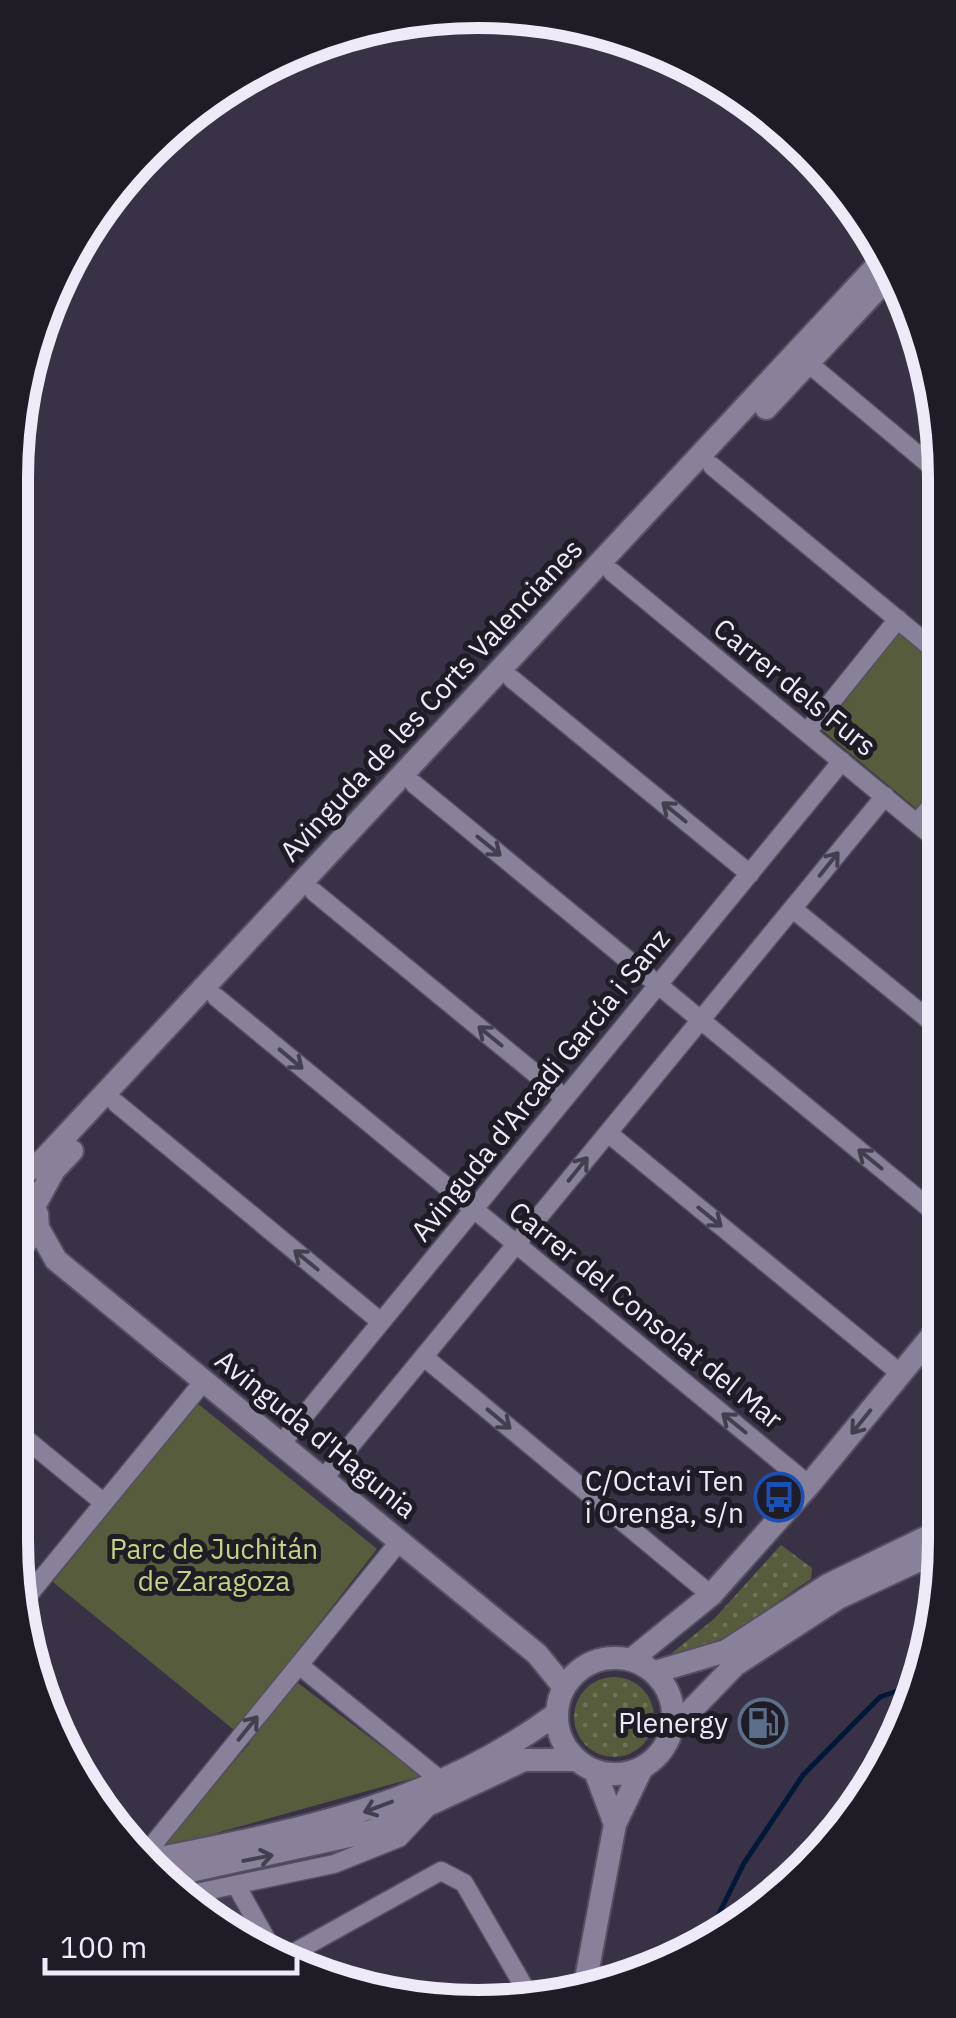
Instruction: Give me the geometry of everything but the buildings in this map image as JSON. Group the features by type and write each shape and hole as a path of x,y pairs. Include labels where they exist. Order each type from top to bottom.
{"street":[{"name":"Avinguda de les Corts Valencianes","path":"28,1170 43,1160 876,267"},
{"name":"Avinguda de les Corts Valencianes","path":"37,1201 54,1170 884,283"},
{"path":"808,364 928,463"},
{"path":"712,466 928,640"},
{"name":"Carrer dels Furs","path":"612,572 928,832"},
{"path":"807,732 898,619"},
{"path":"512,679 750,874"},
{"name":"Avinguda d'Arcadi García i Sanz","path":"280,1444 842,761"},
{"path":"414,784 928,1207"},
{"path":"323,1479 885,796"},
{"path":"917,823 928,810"},
{"path":"314,892 565,1098"},
{"path":"792,908 928,1019"},
{"name":"Carrer del Consolat del Mar","path":"216,996 809,1485"},
{"path":"116,1103 381,1322"},
{"path":"608,1133 901,1374"},
{"path":"28,1193 37,1201 38,1228 28,1237"},
{"name":"Avinguda d'Hagunia","path":"38,1228 56,1260 537,1654 564,1687"},
{"name":"Avinguda d'Hagunia","path":"28,1252 56,1260"},
{"path":"632,1659 711,1594 809,1485 928,1341"},
{"path":"424,1357 711,1594"},
{"path":"30,1593 204,1381"},
{"path":"28,1441 104,1503"},
{"path":"655,1672 726,1651 828,1585 928,1537"},
{"path":"151,1850 400,1542"},
{"path":"586,1977 616,1824 642,1768 661,1752 672,1730 736,1664 838,1598 928,1556"},
{"name":"Avinguda d'Hagunia","path":"537,1654 580,1669"},
{"path":"616,1824 586,1765 561,1739 556,1714 564,1687 580,1669 605,1658 632,1659 655,1672 671,1698 672,1730"},
{"path":"299,1665 439,1779"},
{"path":"156,1856 372,1810 513,1745 556,1714"},
{"path":"177,1875 372,1831 524,1760 586,1765 618,1774 642,1768"},
{"path":"198,1893 334,1864 399,1838 427,1808"},
{"path":"297,1952 442,1871 464,1882 525,1988"},
{"path":"236,1885 265,1937"}],"shaded area":[{"path":"232,1852 279,1944 228,1915 166,1865"}],"green space":[{"path":"900,632 928,655 928,798 918,810 822,730"},
{"name":"Parc de Juchitán de Zaragoza","path":"197,1403 377,1549 282,1671 421,1776 159,1849 250,1743 53,1582"},
{"path":"781,1545 812,1568 811,1579 727,1636 690,1651 672,1653 715,1618"},
{"path":"606,1677 622,1677 643,1688 654,1717 643,1746 622,1757 606,1757 592,1751 580,1739 574,1725 574,1709 580,1695 592,1683"}],"waterway":[{"path":"714,1923 744,1863 803,1775 880,1697 903,1689"}],"place":[{"name":"C/Octavi Ten i Orenga, s/n","path":"779,1497"},
{"name":"Plenergy","path":"763,1723"}]}
